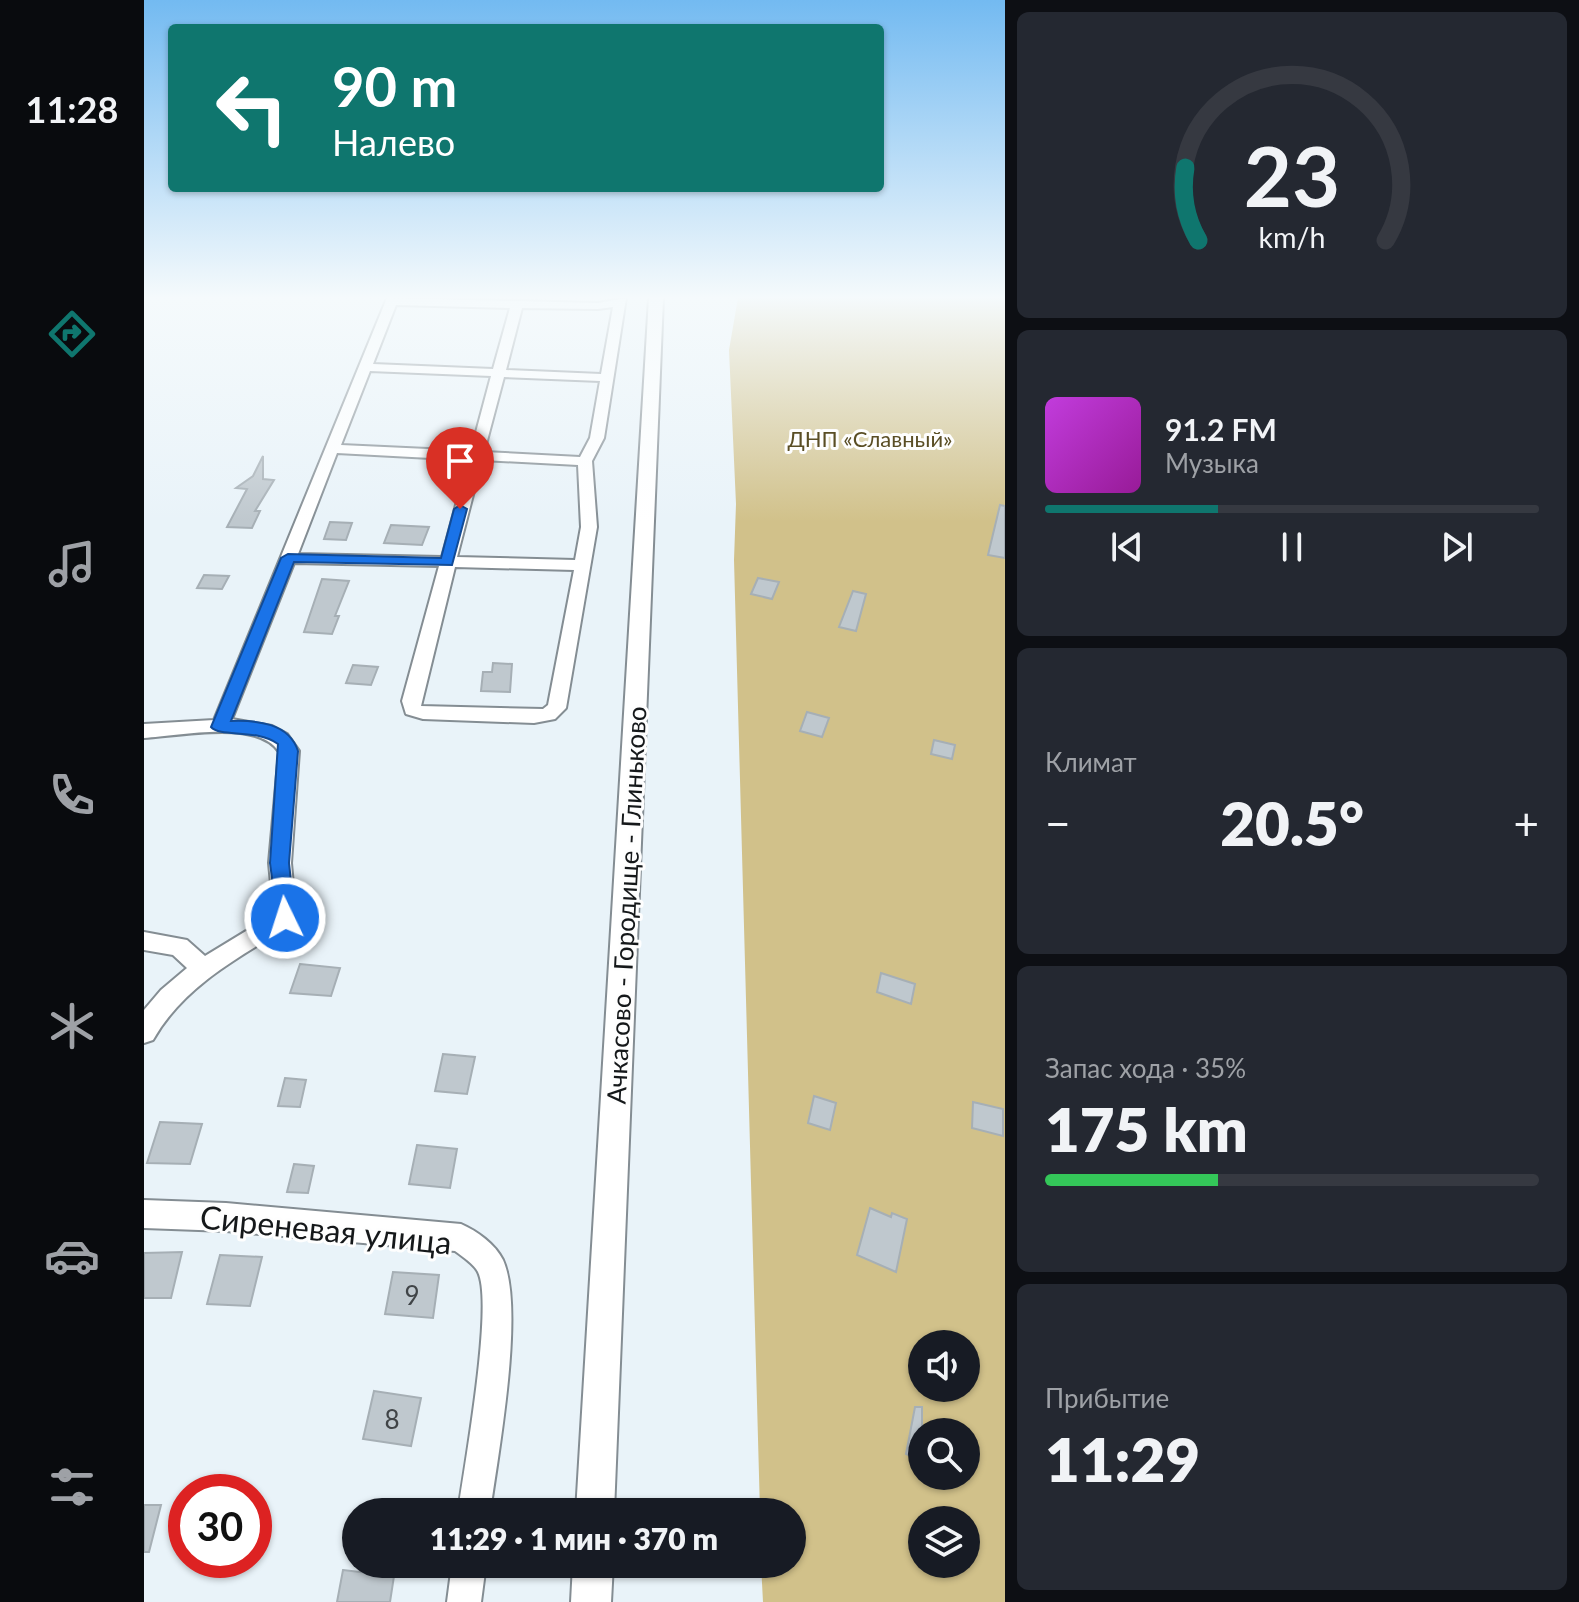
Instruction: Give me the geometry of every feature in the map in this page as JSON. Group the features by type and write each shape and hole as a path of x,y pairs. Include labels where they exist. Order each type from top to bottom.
{"street":[{"path":"220,727 363,373"},
{"path":"491,373 607,378"},
{"path":"496,373 411,701 413,710 534,717 548,715 557,708 589,527 585,461 597,438 608,373"},
{"name":"Ачкасово - Городище - Глиньково","path":"596,1498 652,373"},
{"path":"332,449 585,461"},
{"path":"288,558 583,565"},
{"path":"144,731 252,726 273,732 286,741 289,751 280,863 285,918 204,969 181,988 144,1032"},
{"path":"144,941 179,947 204,969"},
{"name":"Сиреневая улица","path":"144,1214 226,1217 461,1238 492,1267 496,1322 476,1498"},
{"path":"464,1602 467,1578"},
{"path":"591,1602 592,1578"}],"green space":[{"name":"ДНП «Славный»","path":"730,373 1005,373 1005,1602 763,1602 762,1578 806,1578 806,1498 760,1498 734,560 736,504"}],"building":[{"path":"263,456 263,479 274,480 255,511 260,511 252,528 227,527 247,489 236,488 253,476"},
{"path":"1000,505 1005,506 1005,558 988,555"},
{"path":"330,522 352,523 346,540 324,539"},
{"path":"391,525 429,527 422,545 384,543"},
{"path":"204,575 229,576 222,589 197,588"},
{"path":"758,578 779,582 772,599 751,594"},
{"path":"322,579 349,581 335,616 339,616 332,634 304,632"},
{"path":"853,591 866,594 856,631 839,627"},
{"path":"493,663 512,664 510,692 481,691 483,672 492,672"},
{"path":"353,665 378,667 371,685 346,683"},
{"path":"807,712 829,718 822,737 800,731"},
{"path":"934,740 955,745 952,759 931,754"},
{"path":"300,964 340,968 331,996 290,993"},
{"path":"881,973 915,984 911,1004 877,992"},
{"path":"443,1054 475,1057 467,1094 435,1091"},
{"path":"285,1078 306,1080 300,1107 278,1106"},
{"path":"814,1096 836,1103 830,1130 808,1123"},
{"path":"973,1102 1003,1109 1003,1136 972,1128"},
{"path":"160,1122 202,1124 190,1164 147,1163"},
{"path":"417,1145 457,1149 450,1188 409,1184"},
{"path":"294,1164 314,1166 308,1193 287,1192"},
{"path":"870,1208 891,1217 892,1213 907,1219 896,1272 857,1255"},
{"path":"182,1252 171,1298 144,1298 144,1253"},
{"path":"220,1255 262,1257 250,1306 207,1304"},
{"path":"393,1272 439,1275 433,1318 385,1314"},
{"path":"374,1391 421,1398 411,1446 363,1439"},
{"path":"915,1407 922,1407 922,1418 913,1418"},
{"path":"144,1505 161,1505 149,1552 144,1552"},
{"path":"342,1575 342,1578 394,1578 390,1602 337,1602"}],"route":[{"path":"285,918 280,863 289,751 286,741 273,732 252,726 220,727 288,558 447,562 460,509"}]}
